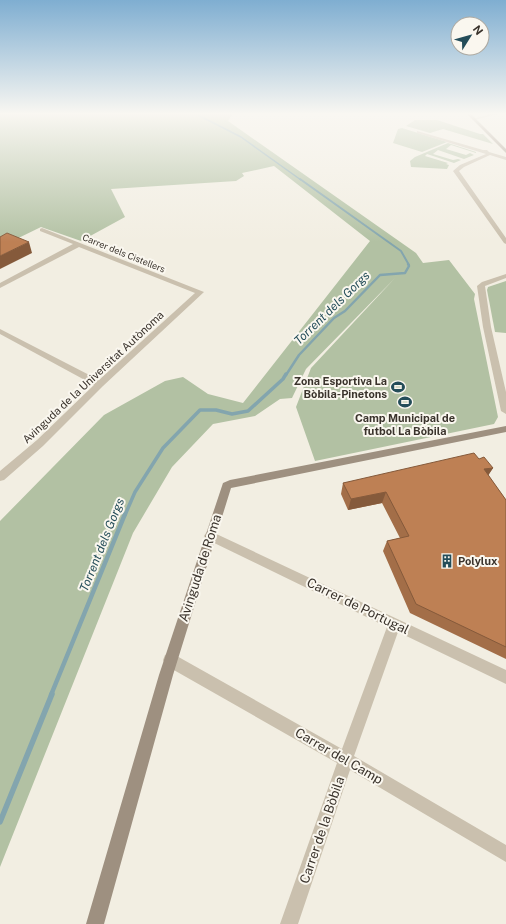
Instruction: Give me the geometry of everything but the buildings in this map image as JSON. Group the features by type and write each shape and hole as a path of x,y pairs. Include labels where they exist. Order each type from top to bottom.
{"street":[{"path":"482,156 462,166 456,171 506,242"},
{"name":"Carrer dels Cistellers","path":"42,230 200,292"},
{"path":"0,286 79,244"},
{"path":"506,276 484,283 481,286 489,334 506,412"},
{"name":"Avinguda de la Universitat Autònoma","path":"0,477 40,443 100,384 200,292"},
{"path":"0,330 100,384"},
{"name":"Avinguda de Roma","path":"95,924 170,660 225,490 230,484 506,429"},
{"name":"Carrer de Portugal","path":"210,536 506,677"},
{"name":"Carrer de la Bòbila","path":"289,924 395,624"},
{"name":"Carrer del Camp","path":"170,660 346,760 506,854"}],"green space":[{"path":"0,156 278,156 416,253 423,263 449,260 475,294 474,299 498,417 494,424 315,461 296,407 311,368 395,278 306,369 292,398 280,399 255,416 213,424 172,467 133,533 0,867 0,521 104,415 165,381 183,377 208,394 243,403 370,241 274,166 242,173 244,176 236,181 111,189 125,217 81,241 41,227 0,247"},
{"path":"425,156 448,163 446,164 449,165 447,169 411,167 410,161 415,157"},
{"path":"433,156 461,160 454,163"},
{"path":"456,156 471,156 464,159"},
{"path":"506,281 506,333 495,332 487,290 488,287"}],"waterway":[{"name":"Torrent dels Gorgs","path":"268,156 301,180"},
{"name":"Torrent dels Gorgs","path":"300,179 401,251 409,265"},
{"name":"Torrent dels Gorgs","path":"286,375 299,355 334,318 345,311 380,275 405,273 409,266 408,264"},
{"name":"Torrent dels Gorgs","path":"125,515 135,492 163,448 200,410 216,410 232,414 248,411 283,379 286,374"},
{"name":"Torrent dels Gorgs","path":"51,695 125,514"},
{"name":"Torrent dels Gorgs","path":"0,822 52,694"}],"place":[{"name":"Zona Esportiva La Bòbila-Pinetons","path":"398,387"},
{"name":"Camp Municipal de futbol La Bòbila","path":"405,402"},
{"name":"Polylux","path":"447,561"}]}
